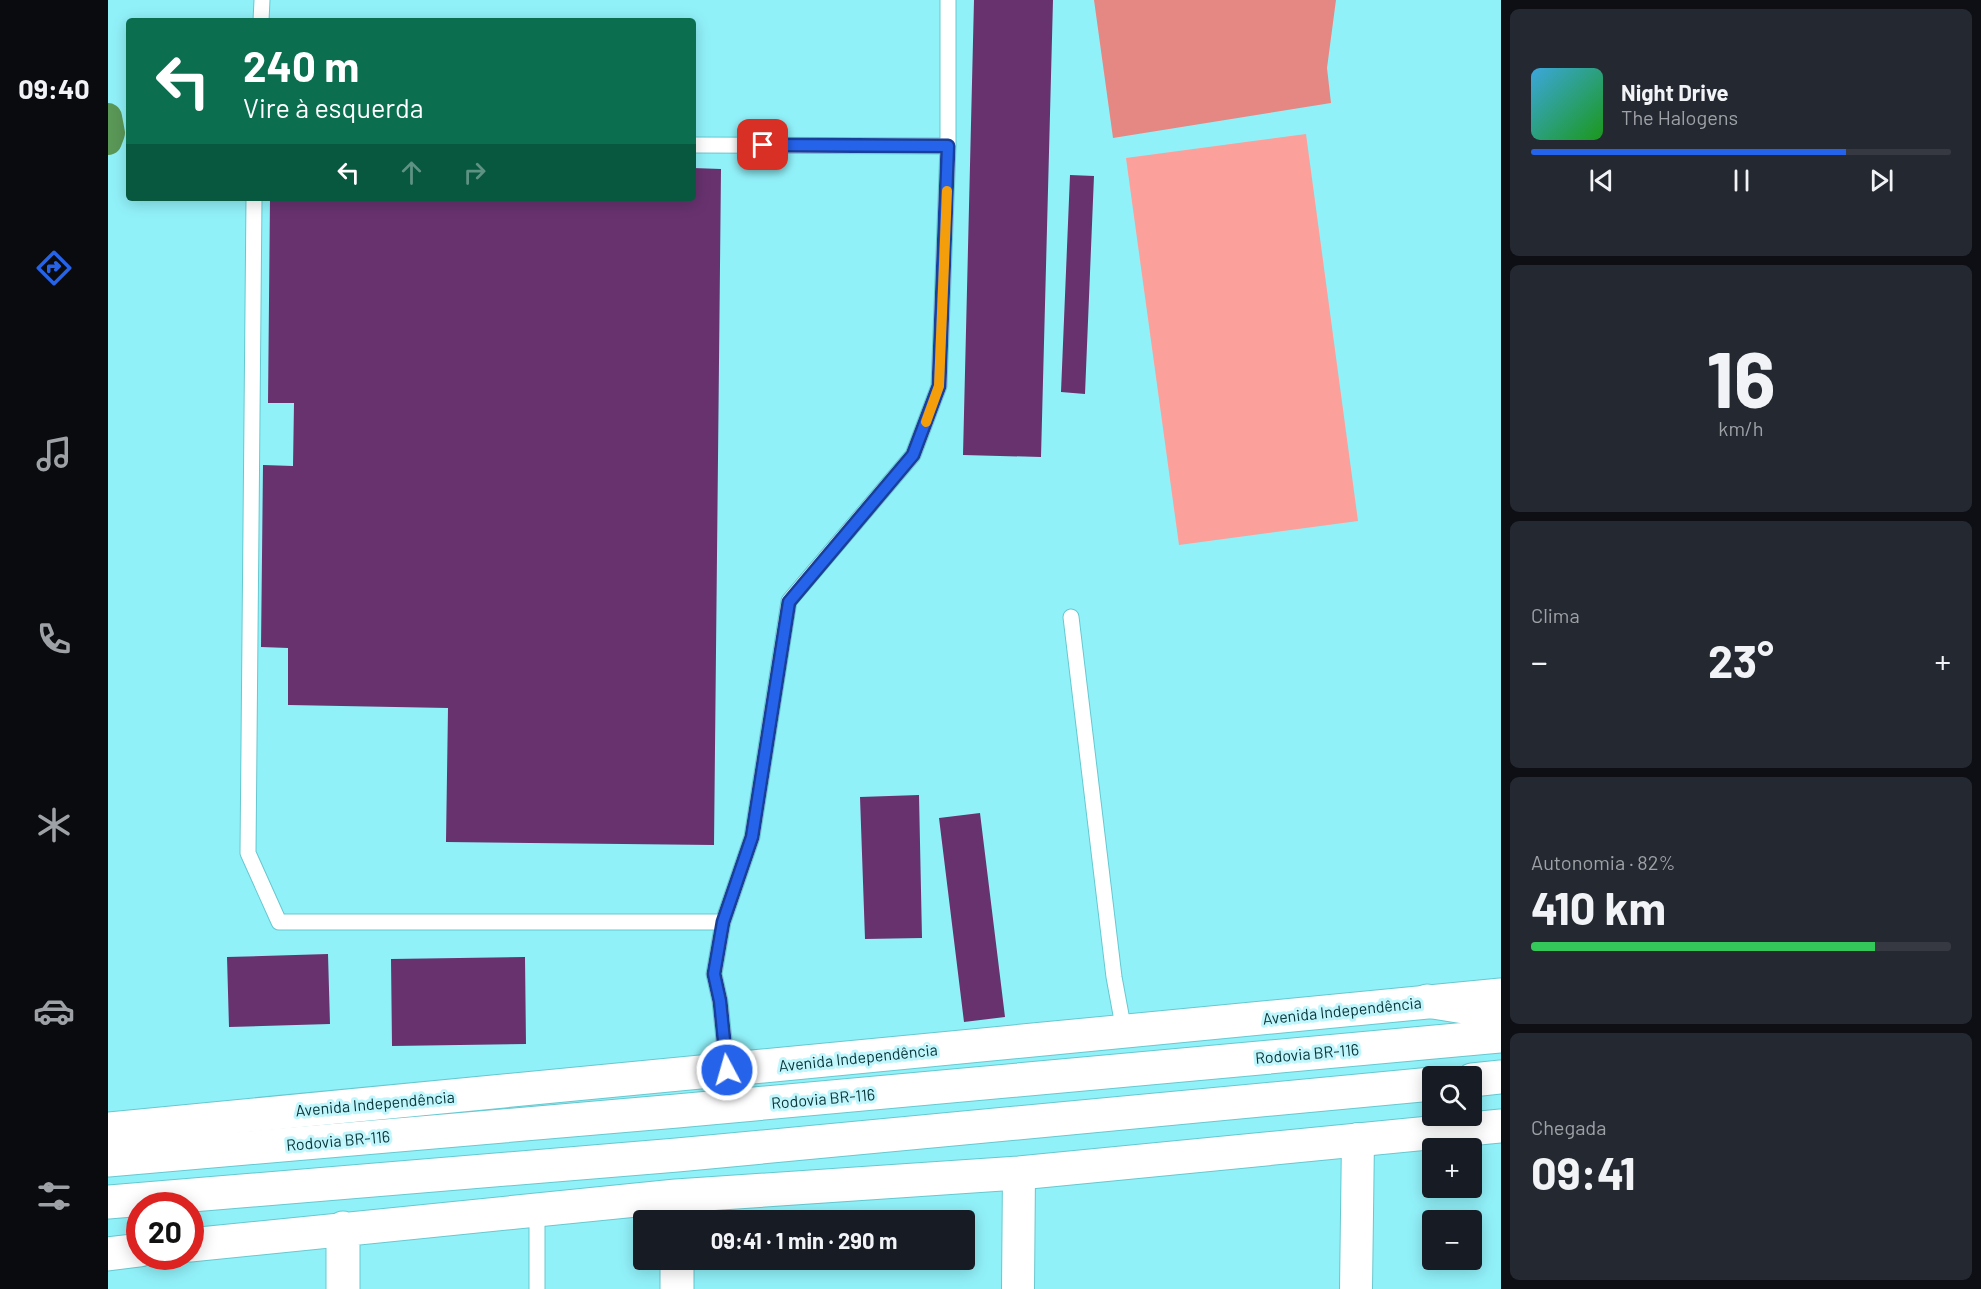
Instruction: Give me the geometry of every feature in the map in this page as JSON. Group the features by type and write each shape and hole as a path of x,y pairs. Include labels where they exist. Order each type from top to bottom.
{"main road":[{"name":"Avenida Independência","path":"108,1129 1501,994"},
{"path":"1427,1001 1501,1013"},
{"name":"Rodovia BR-116","path":"108,1160 1501,1036"},
{"path":"1482,1079 1501,1077"},
{"path":"108,1202 677,1155 1422,1085"},
{"path":"204,1243 537,1209 676,1208 1501,1126"},
{"path":"343,1228 343,1289"},
{"path":"108,1254 126,1252"},
{"path":"677,1270 677,1289"}],"street":[{"path":"1356,1289 1358,1139"},
{"path":"1018,1289 1019,1173"}],"lane":[{"path":"261,18 262,0"},
{"path":"727,1070 720,1001 714,974 723,922 752,837 789,602 913,455 939,386 948,146 948,0"},
{"path":"696,145 948,146"},
{"path":"254,201 248,853 279,922 723,922"},
{"path":"1071,617 1113,966 1124,1031"},
{"path":"537,1209 537,1289"}],"shaded area":[{"path":"1094,0 1336,0 1327,68 1331,103 1113,138"},
{"path":"1306,134 1358,521 1179,545 1126,158"}],"building":[{"path":"974,0 1053,0 1041,457 963,455"},
{"path":"696,168 721,169 714,845 446,842 448,708 288,705 288,648 261,647 263,465 293,466 294,403 268,403 270,201 696,201"},
{"path":"1070,175 1094,176 1085,394 1061,392"},
{"path":"919,795 922,938 865,939 860,797"},
{"path":"980,813 1005,1017 964,1022 939,818"},
{"path":"328,954 330,1024 229,1027 227,957"},
{"path":"525,957 526,1044 392,1046 391,959"}],"waterway":[{"path":"108,117 111,133 108,141"}],"slow traffic":[{"path":"926,422 939,386 947,191"}],"route":[{"path":"727,1070 720,1001 714,974 723,922 752,837 789,602 913,455 939,386 948,146 763,145"}]}
